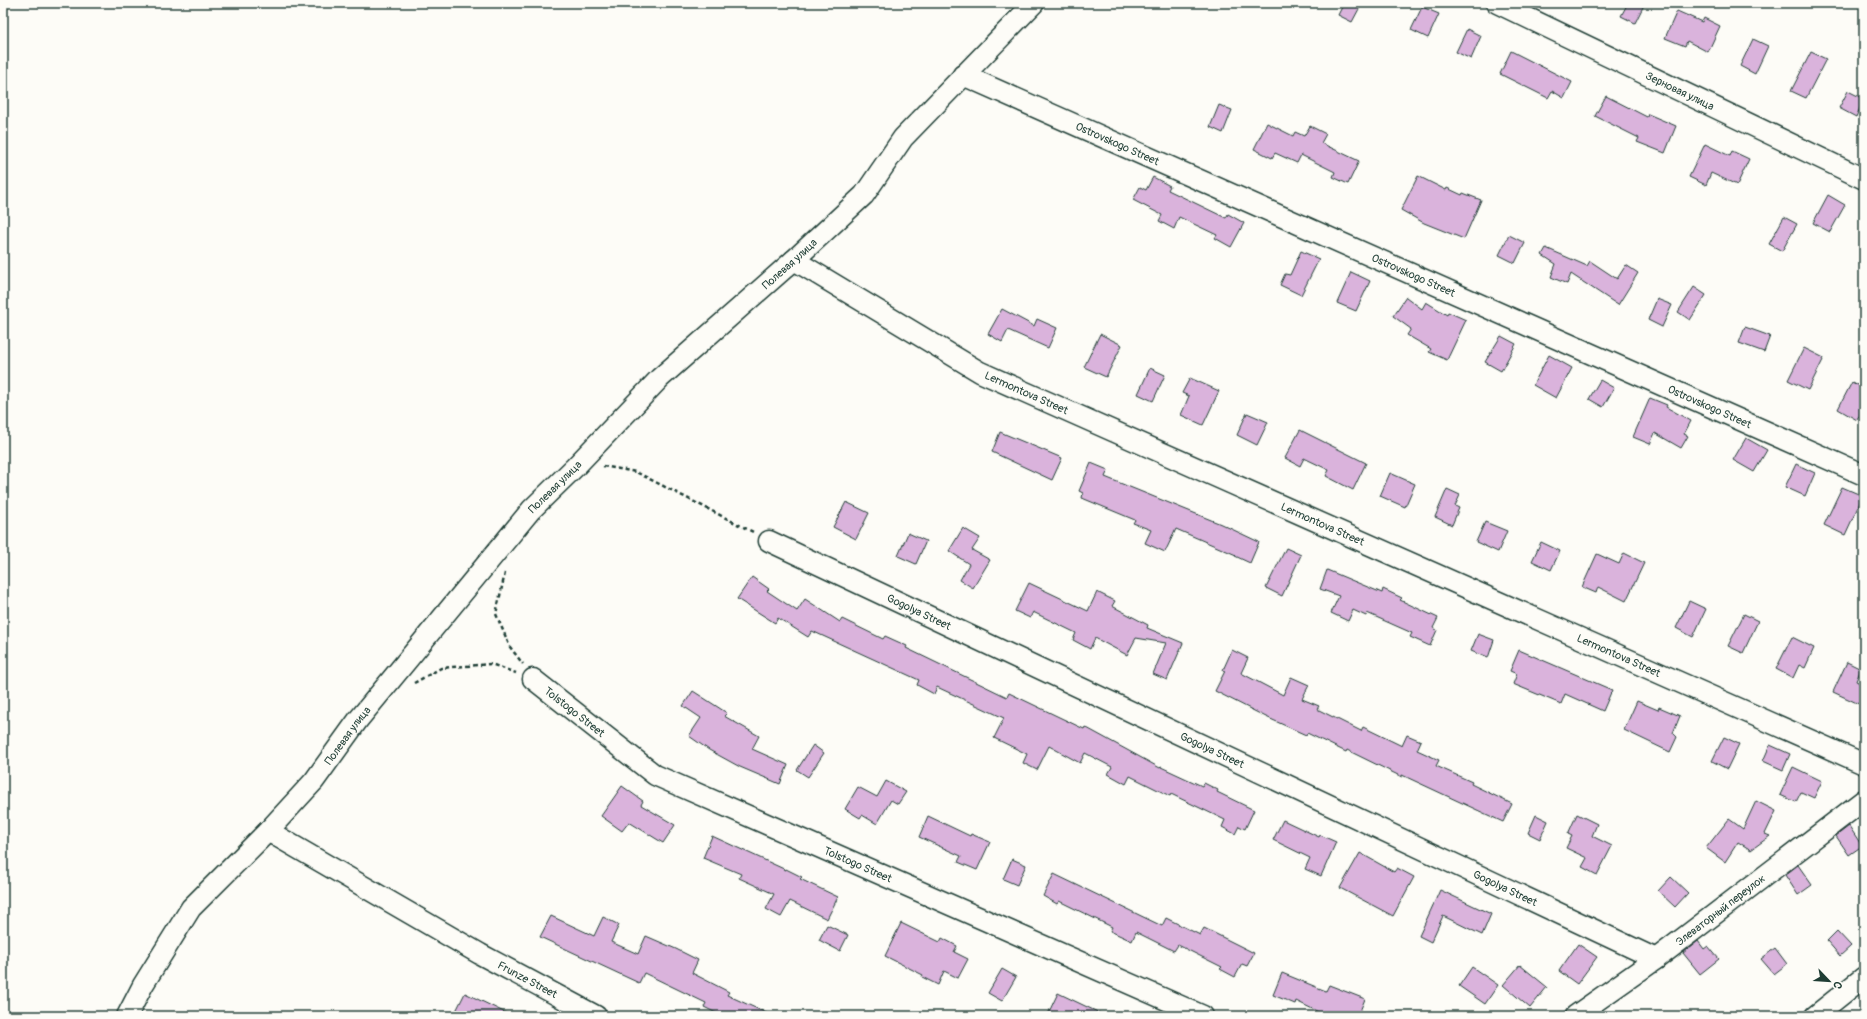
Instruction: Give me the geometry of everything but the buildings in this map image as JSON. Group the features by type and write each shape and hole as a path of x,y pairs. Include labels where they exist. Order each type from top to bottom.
{"street":[{"name":"Полевая улица","path":"127,1016 143,985 191,908 268,831 314,781 358,720 531,510 575,467 660,378 864,196 903,138 962,75 1034,3"},
{"name":"Зерновая улица","path":"1497,3 1864,179"},
{"name":"Ostrovskogo Street","path":"962,75 1864,475"},
{"name":"Lermontova Street","path":"794,260 980,372 1864,764"},
{"name":"Gogolya Street","path":"769,541 1656,958"},
{"name":"Tolstogo Street","path":"533,679 655,775 1203,1016"},
{"name":"Элеваторный переулок","path":"1575,1016 1656,958 1864,800"},
{"name":"Frunze Street","path":"268,831 480,954 596,1016"},
{"path":"1815,1016 1864,977"}],"path":[{"path":"575,467 607,466 636,472 769,541"},
{"path":"506,571 496,614 510,647 533,679"},
{"path":"414,684 441,668 491,664 533,679"}]}
